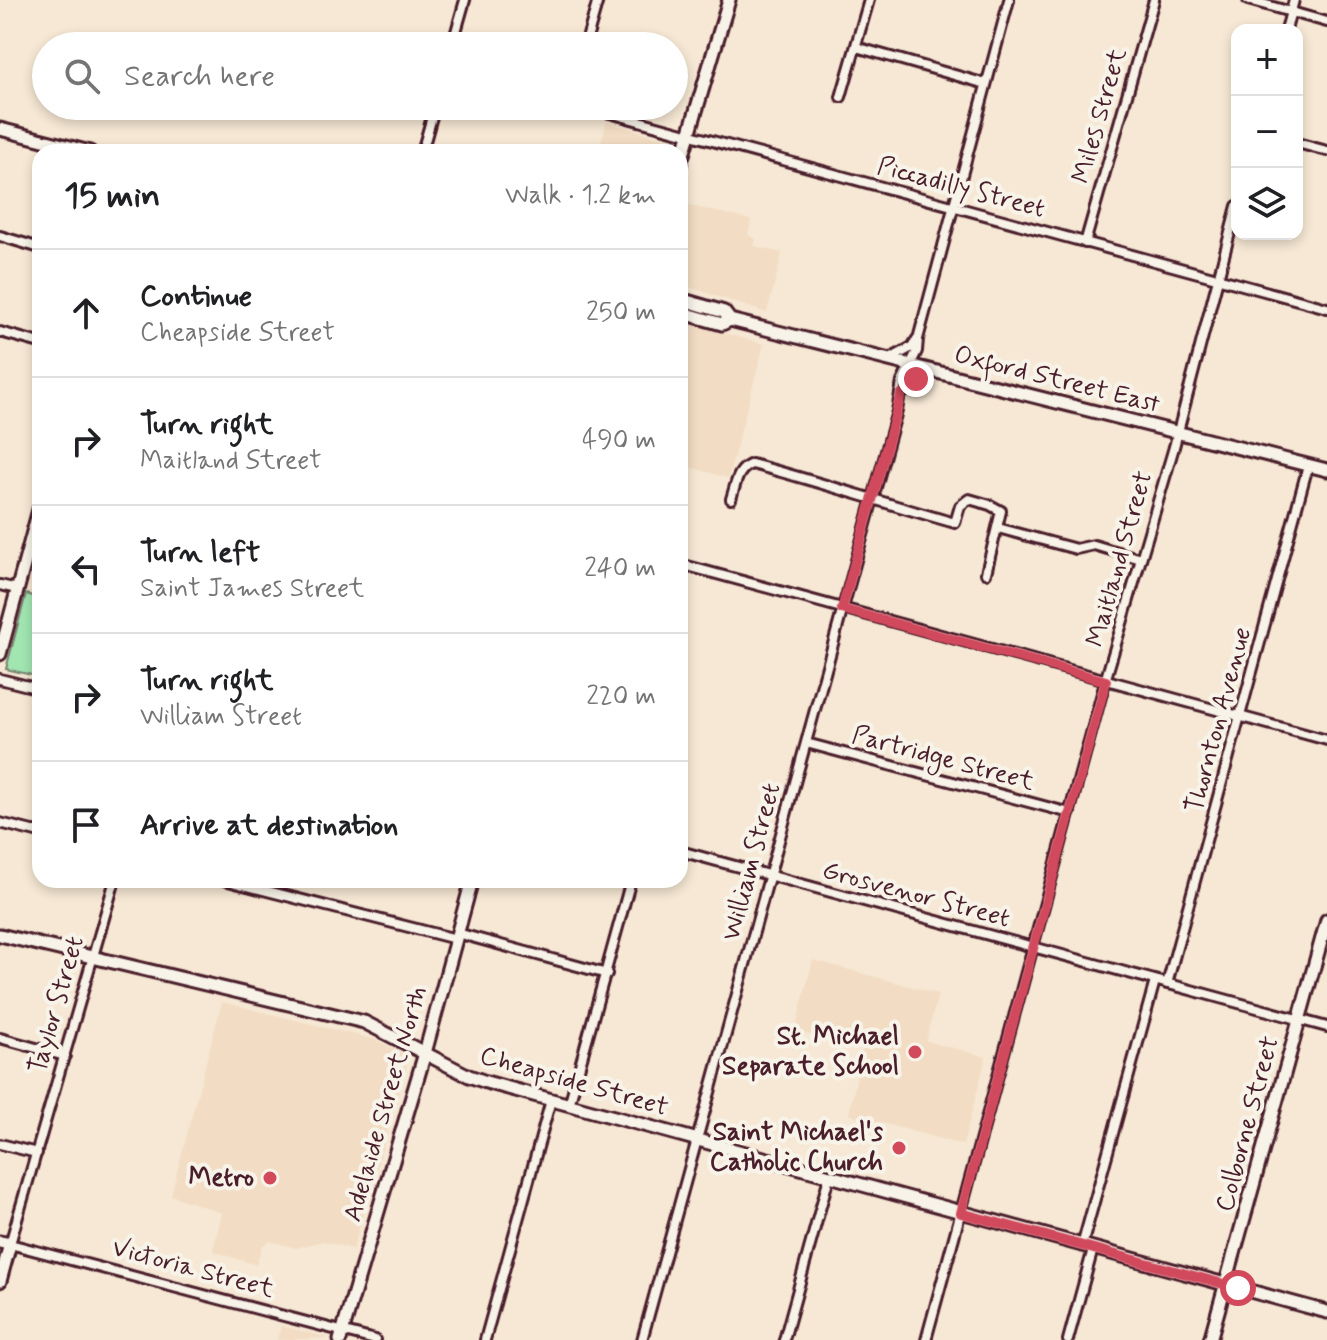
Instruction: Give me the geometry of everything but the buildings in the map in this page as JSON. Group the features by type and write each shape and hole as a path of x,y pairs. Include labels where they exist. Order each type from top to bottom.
{"street":[{"path":"456,32 465,0"},
{"path":"589,32 598,0"},
{"path":"686,144 729,0"},
{"path":"841,97 869,0"},
{"name":"William Street","path":"642,1340 901,395 902,382 917,351 1009,0"},
{"name":"Miles Street","path":"1085,243 1154,0"},
{"path":"1248,0 1327,22"},
{"path":"1288,24 1294,0"},
{"path":"856,47 986,84"},
{"path":"424,144 431,120"},
{"name":"Piccadilly Street","path":"635,120 1327,308"},
{"path":"0,129 59,144"},
{"path":"1303,145 1327,151"},
{"name":"Maitland Street","path":"926,1340 1231,229"},
{"path":"0,236 32,246"},
{"name":"Oxford Street East","path":"688,303 724,312 730,320 1327,470"},
{"path":"0,332 32,341"},
{"path":"887,360 903,354 918,339"},
{"path":"901,395 916,379 933,372"},
{"path":"731,499 739,473 752,464 955,523 960,506 969,499 990,505 1001,511 986,573"},
{"name":"Thornton Avenue","path":"1167,984 1308,466"},
{"path":"998,528 1076,549 1094,545 1141,559"},
{"path":"0,654 32,535"},
{"path":"688,566 1327,740"},
{"path":"0,585 17,589"},
{"path":"0,679 32,687"},
{"name":"Partridge Street","path":"806,743 1070,813"},
{"path":"0,823 32,831"},
{"name":"Grosvenor Street","path":"688,853 1327,1027"},
{"name":"Taylor Street","path":"0,1281 5,1243 37,1153 113,888"},
{"path":"257,888 607,974"},
{"name":"Adelaide Street North","path":"341,1336 425,1053 470,888"},
{"path":"569,1105 629,888"},
{"name":"Colborne Street","path":"1210,1340 1327,920"},
{"name":"Cheapside Street","path":"0,935 364,1022 472,1078 1327,1312"},
{"path":"1068,1340 1088,1247 1155,981"},
{"path":"0,1038 65,1056"},
{"path":"485,1340 551,1100"},
{"path":"0,1144 37,1153"},
{"path":"784,1340 829,1177"},
{"name":"Victoria Street","path":"5,1243 341,1336 375,1340"}],"shaded area":[{"path":"607,122 677,142 676,144 600,144"},
{"path":"688,205 751,220 748,235 756,239 754,246 782,253 767,313 688,287"},
{"path":"688,323 764,344 728,478 688,466"},
{"name":"St. Michael Separate School","path":"813,960 938,994 926,1041 986,1057 963,1145 849,1114 863,1048 795,1031"},
{"path":"222,1002 376,1040 404,1054 408,1060 353,1249 322,1241 297,1248 270,1241 262,1246 256,1265 213,1251 222,1213 171,1195"},
{"path":"281,1326 329,1338 277,1340"}],"green space":[{"path":"26,594 32,596 32,675 6,669"}],"place":[{"name":"St. Michael Separate School","path":"915,1052"},
{"name":"Saint Michael's Catholic Church","path":"899,1148"},
{"name":"Metro","path":"270,1178"}],"route":[{"path":"916,379 901,395 842,609 1106,681 961,1213 1238,1288"}]}
